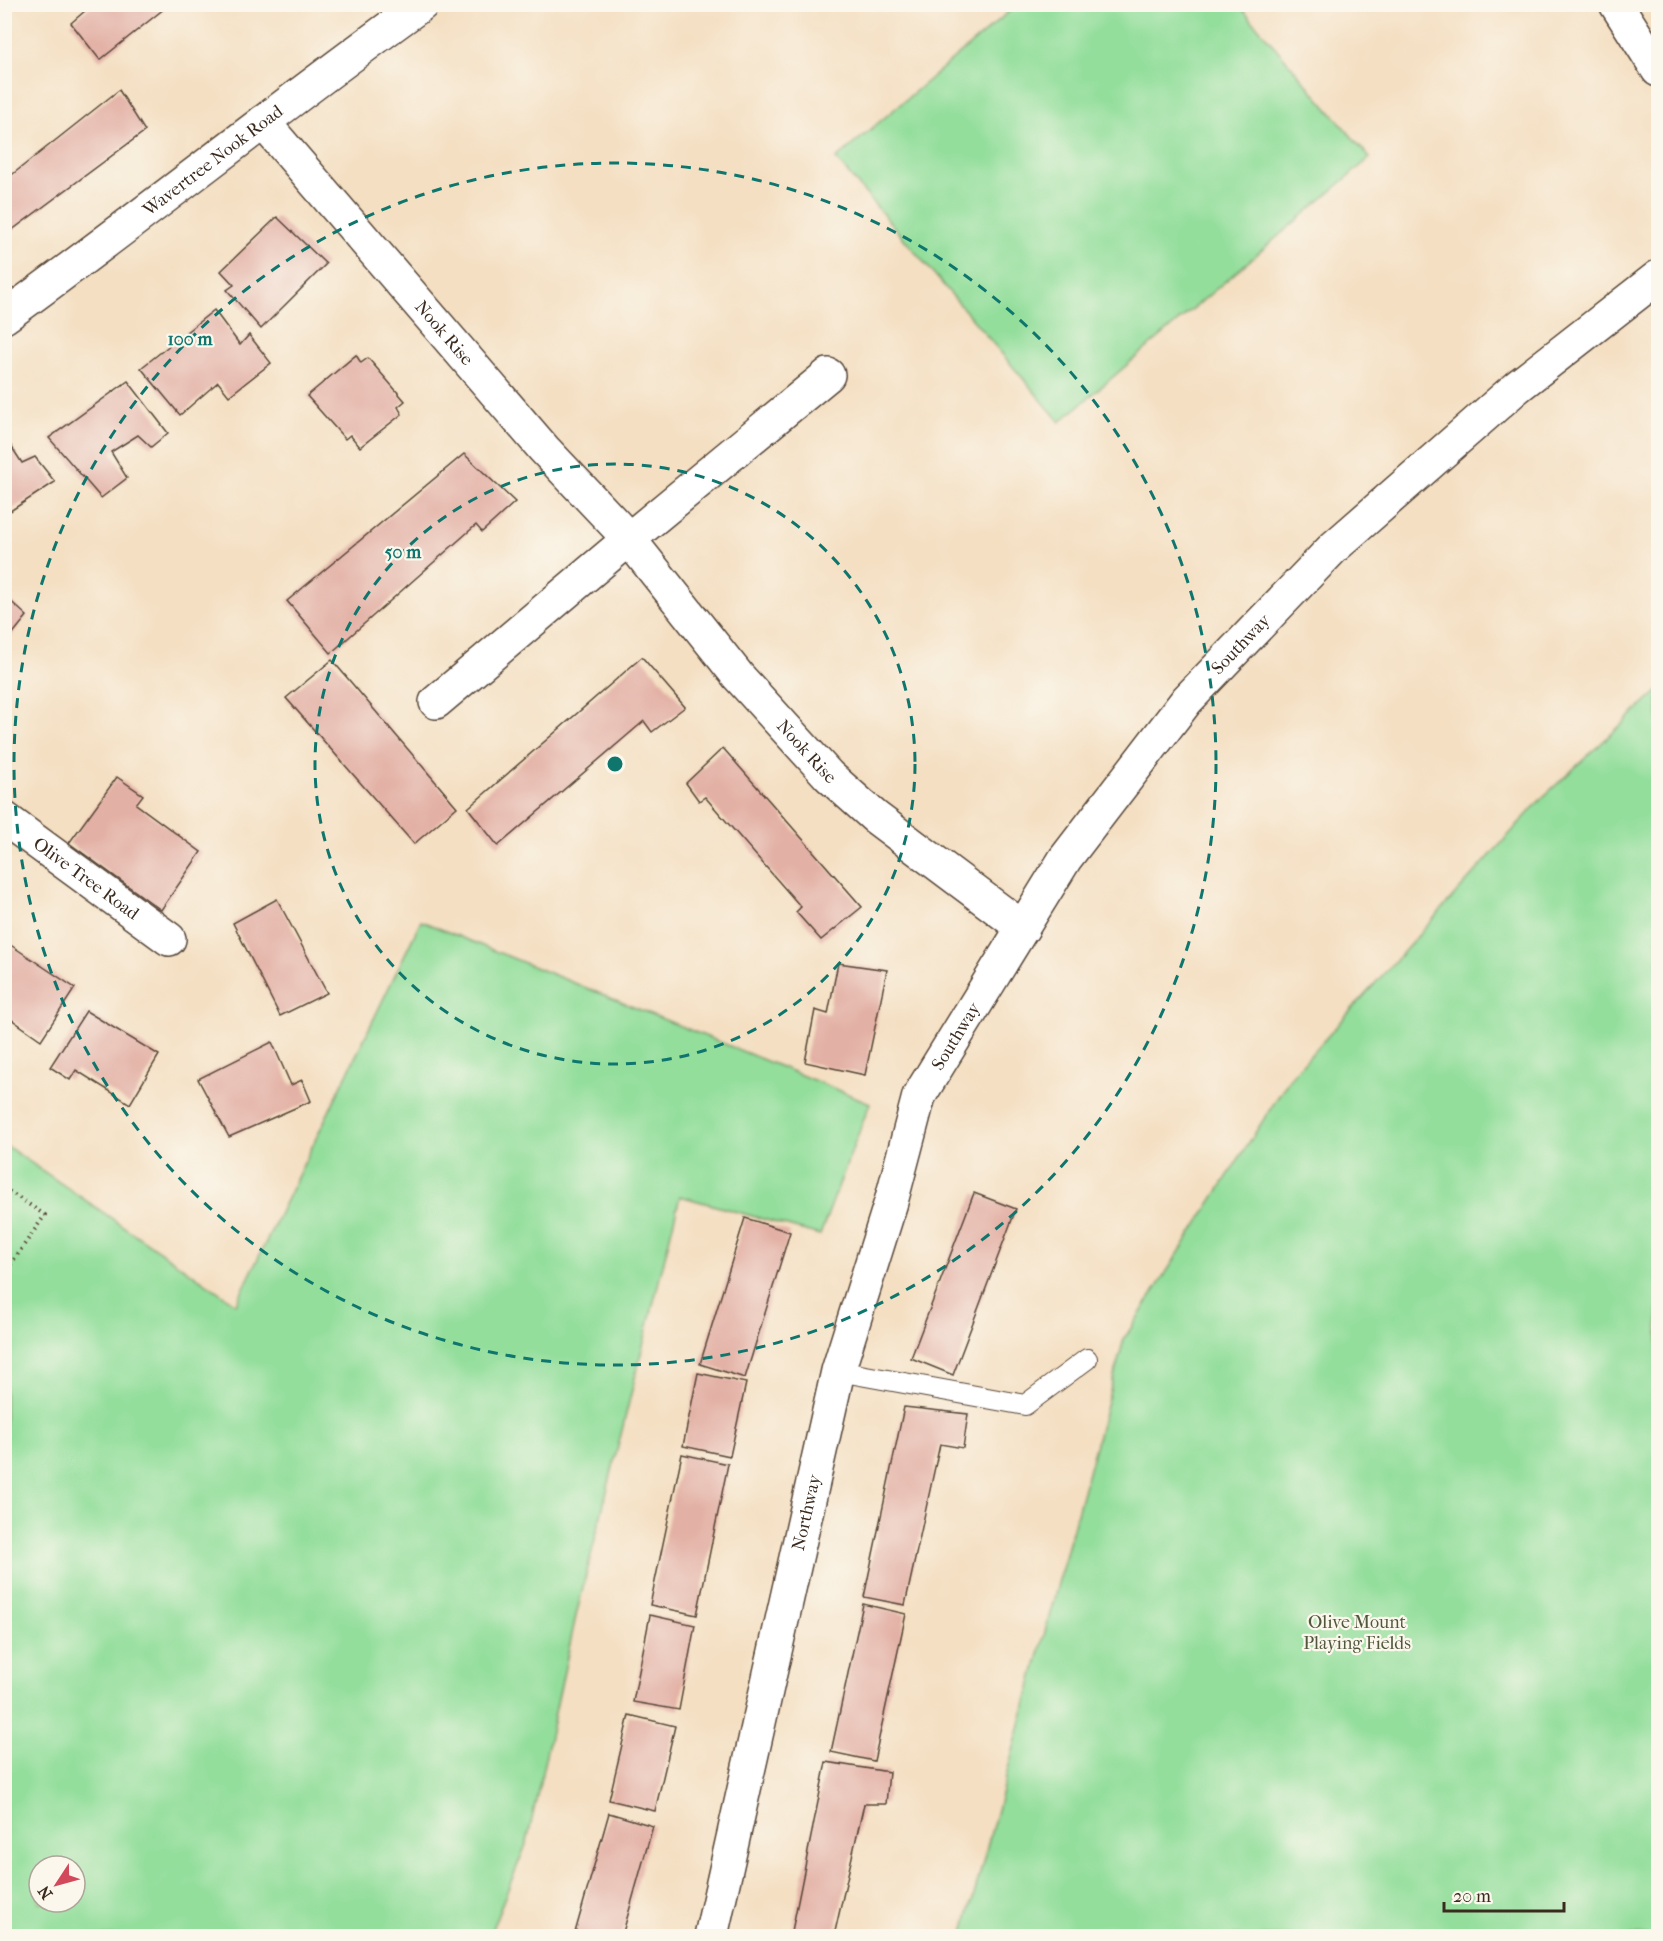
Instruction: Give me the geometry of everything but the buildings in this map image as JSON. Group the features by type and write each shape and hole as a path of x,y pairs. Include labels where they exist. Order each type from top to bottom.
{"street":[{"name":"Wavertree Nook Road","path":"4,317 422,4"},
{"path":"1616,4 1659,70"},
{"name":"Nook Rise","path":"263,122 544,449 629,539 738,676 829,776 875,817 1023,928"},
{"name":"Southway","path":"919,1096 1065,859 1187,700 1333,548 1517,387 1659,277"},
{"path":"436,702 828,375"},
{"name":"Olive Tree Road","path":"4,818 169,939"},
{"name":"Northway","path":"711,1936 838,1371 891,1202 919,1096"}],"lane":[{"path":"838,1371 1025,1405 1087,1359"}],"path":[{"path":"4,1188 45,1215 4,1274"},
{"path":"4,1928 24,1936"}],"green space":[{"path":"1018,4 1239,5 1370,158 1060,422 836,159"},
{"name":"Olive Mount Playing Fields","path":"1658,691 1658,1936 963,1936 1124,1339 1290,1078 1543,797"},
{"path":"421,921 870,1103 820,1235 680,1196 576,1616 527,1842 489,1936 5,1936 5,1145 236,1304"}]}
